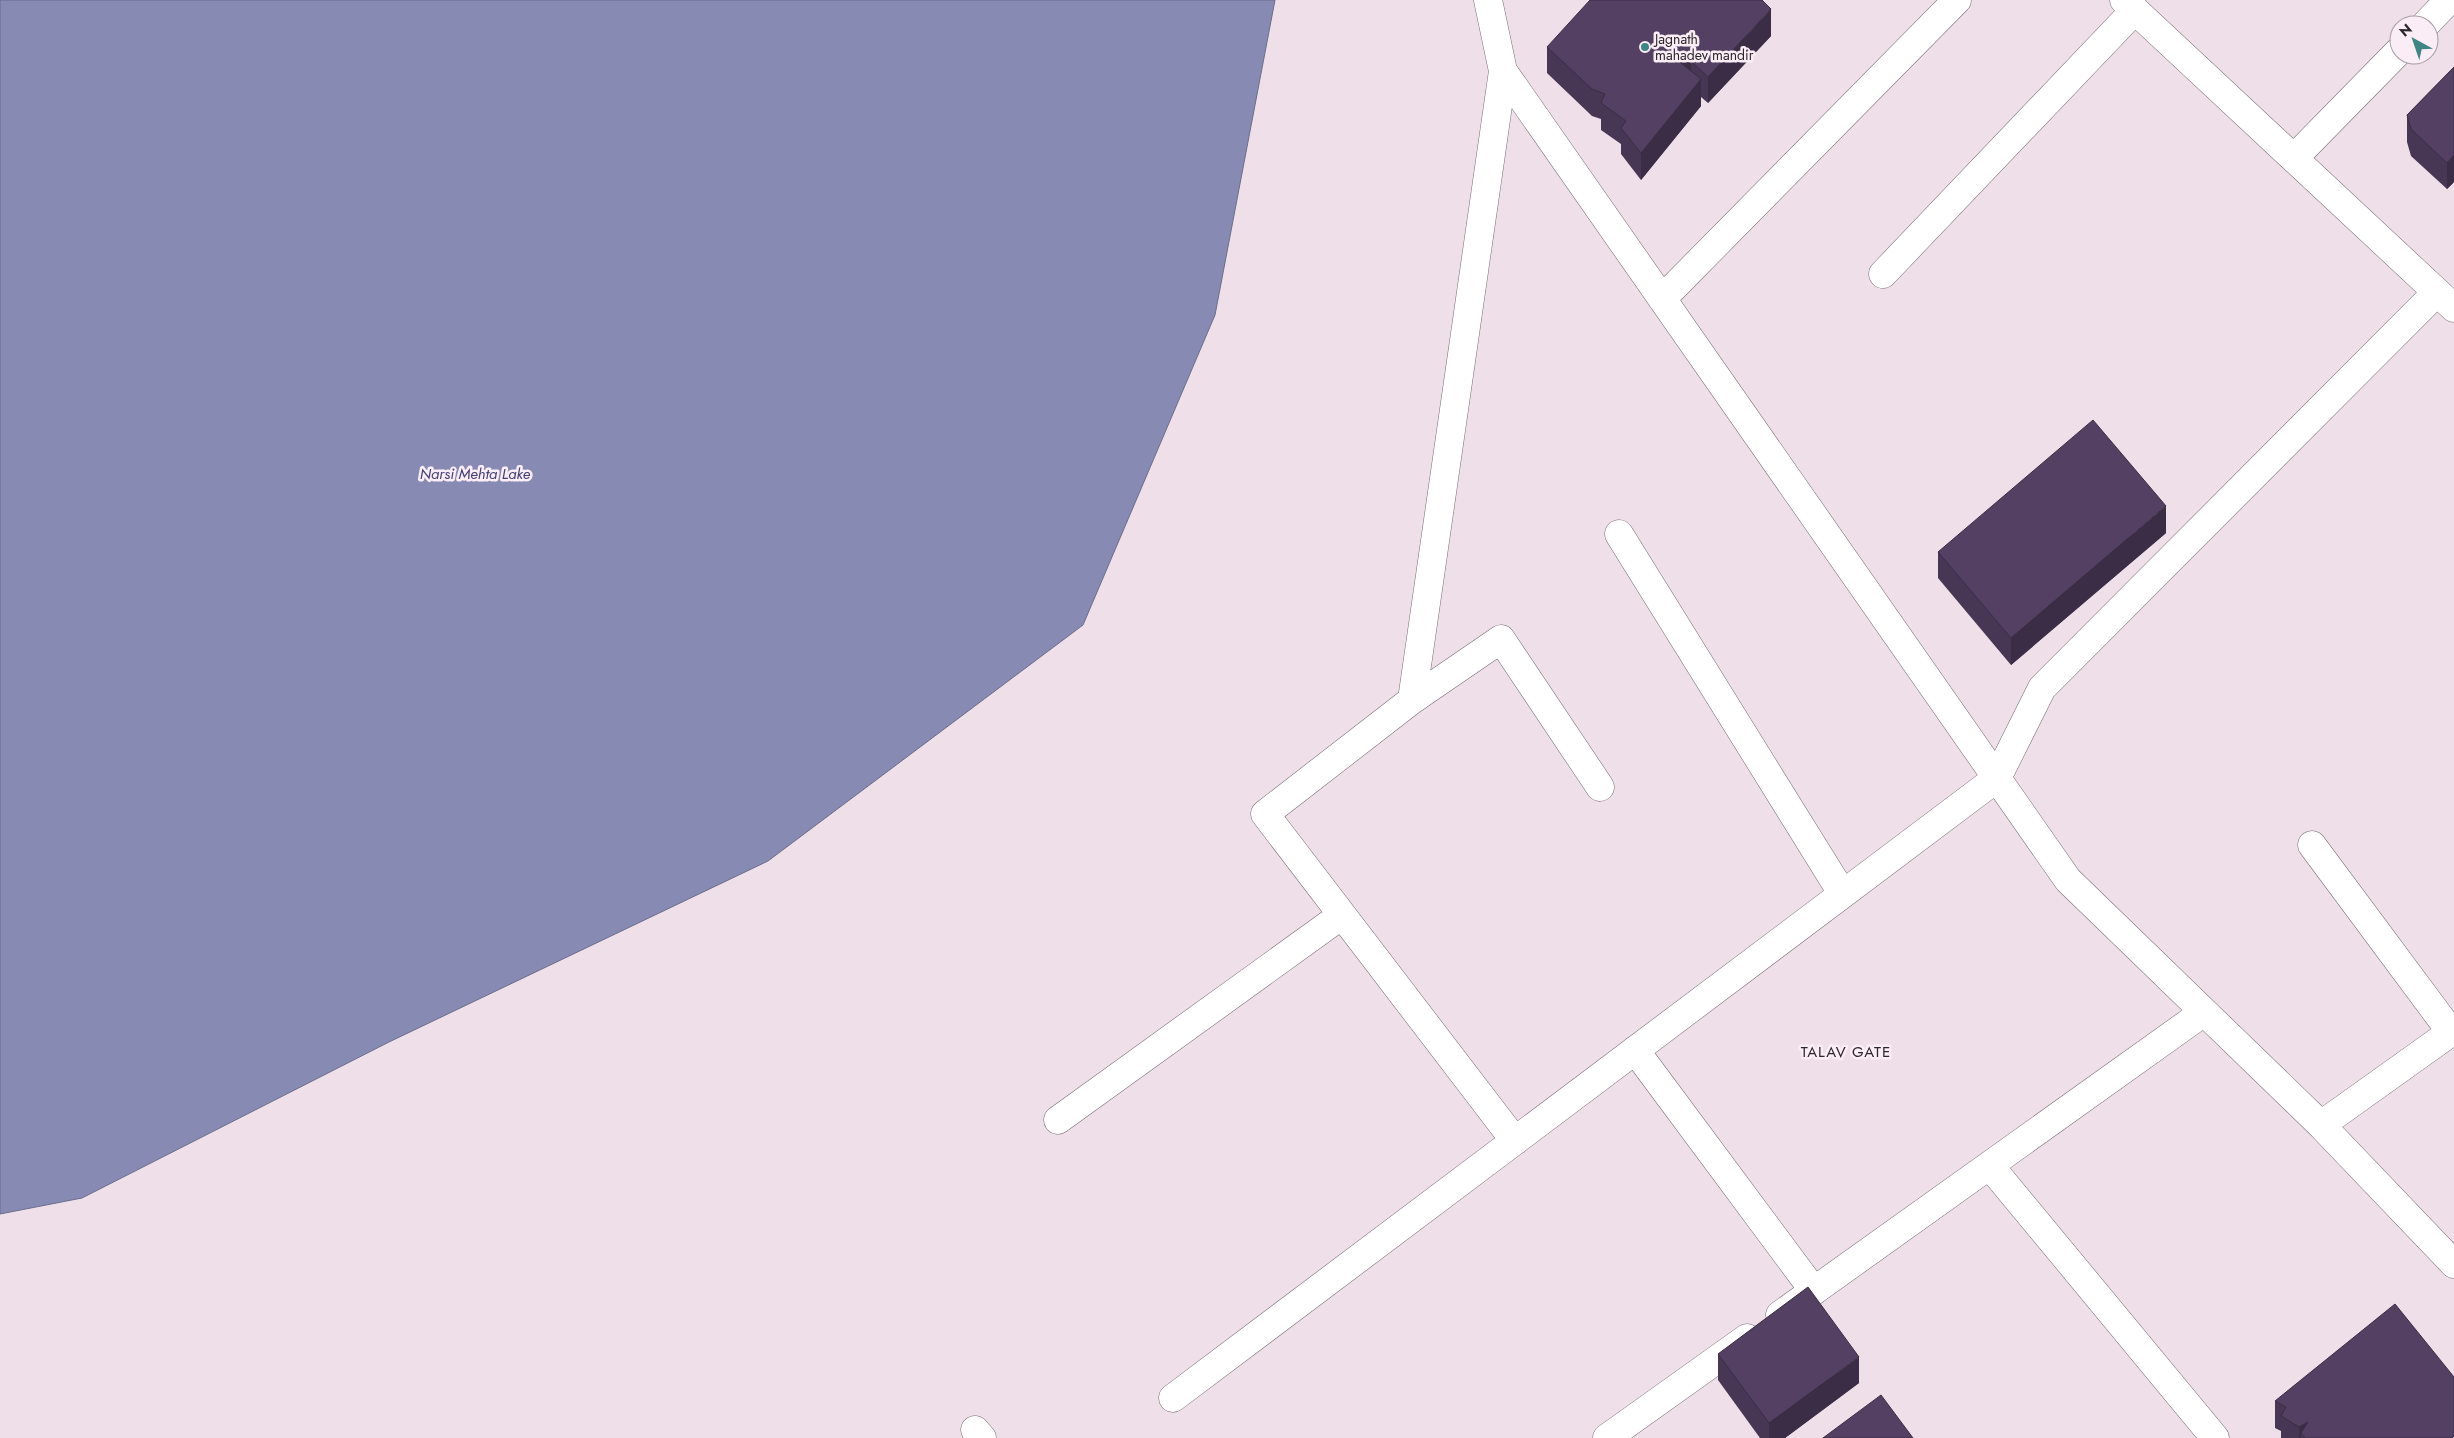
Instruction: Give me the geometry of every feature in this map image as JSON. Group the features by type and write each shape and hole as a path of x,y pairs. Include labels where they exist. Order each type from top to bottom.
{"street":[{"path":"1412,700 1503,71 1488,0"},
{"path":"1662,299 1957,0"},
{"path":"2435,15 2449,0"},
{"path":"1173,1398 1997,778 2042,688 2446,300 2130,5 1883,274"},
{"path":"2294,158 2389,61"},
{"path":"1503,71 2068,880 2321,1126 2454,1264"},
{"path":"1619,534 1842,893"},
{"path":"1515,1141 1265,814 1412,700 1501,639 1600,787"},
{"path":"2312,845 2452,1031 2321,1126"},
{"path":"1058,1120 1342,915"},
{"path":"1608,1438 2204,1012"},
{"path":"1635,1050 1814,1290"},
{"path":"1990,1166 2215,1438"}],"water":[{"name":"Narsi Mehta Lake","path":"0,0 1275,0 1215,315 1083,625 768,861 389,1042 82,1198 0,1214"}],"building":[{"path":"1590,0 1762,0 1771,9 1708,77 1691,61 1681,63 1701,79 1641,153 1621,128 1626,121 1601,103 1605,94 1592,89 1547,47"},
{"path":"2454,67 2454,155 2447,163 2411,129 2407,115"},
{"path":"2093,420 2166,506 2011,638 1938,552"},
{"path":"1808,1287 1859,1357 1769,1423 1718,1354"},
{"path":"2395,1304 2454,1377 2454,1436 2452,1438 2305,1438 2301,1433 2308,1422 2299,1427 2281,1416 2286,1407 2275,1401"},
{"path":"1881,1395 1913,1438 1823,1438"}],"place":[{"name":"Jagnath mahadev mandir","path":"1645,47"}],"district":[{"name":"TALAV GATE","path":"1846,1052"}]}
